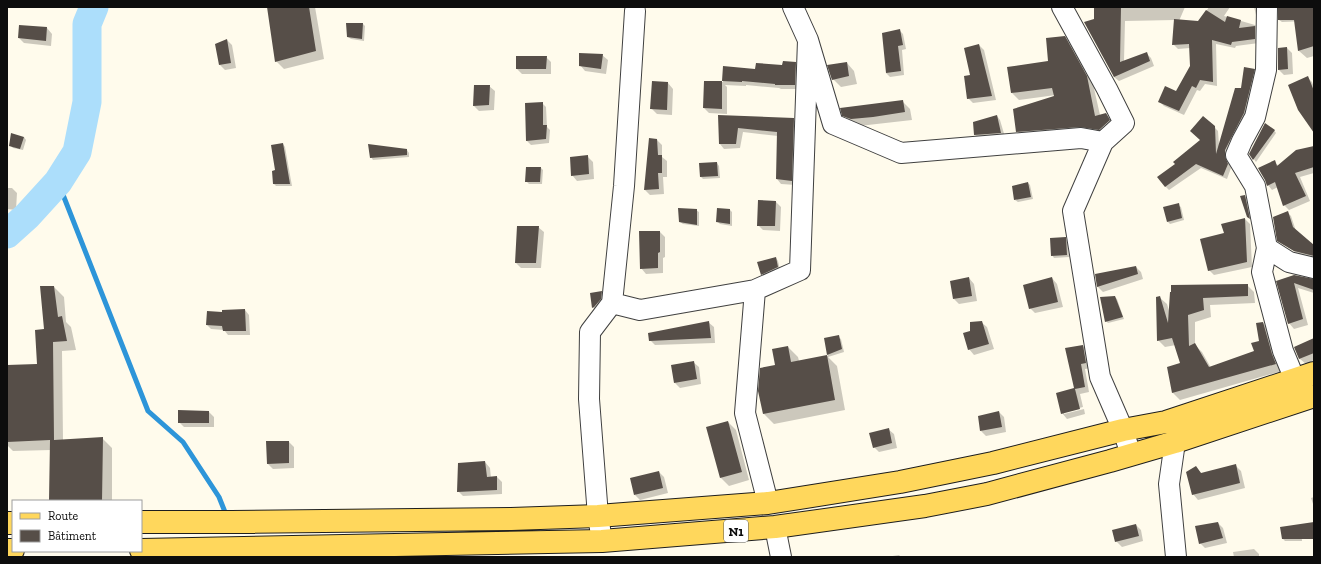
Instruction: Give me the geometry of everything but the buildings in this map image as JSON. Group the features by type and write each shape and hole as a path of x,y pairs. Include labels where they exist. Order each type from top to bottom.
{"main road":[{"name":"N1","path":"142,522 504,520 598,516 768,503 900,482 993,462 1123,430 1166,422 1305,376"},
{"name":"N1","path":"142,550 602,541 775,527 925,506 987,494 1175,442 1314,396"}],"street":[{"path":"793,7 808,40 834,124 901,154 1081,138 1103,142"},
{"path":"1062,7 1124,123 1103,142 1073,211 1100,377 1123,430 1131,455"},
{"path":"1267,7 1266,70 1255,117 1242,140 1236,155 1255,186 1267,248 1262,272 1283,351 1305,376"},
{"path":"602,541 598,516 589,400 590,332 612,303 624,186 635,11"},
{"path":"612,303 640,310 755,290 800,270 808,40"},
{"path":"1267,248 1290,262 1314,268"},
{"path":"755,290 746,413 768,503"},
{"path":"1175,442 1169,484 1176,557"},
{"path":"775,527 781,557"}],"waterway":[{"path":"7,234 27,216 58,182 77,152 87,102 87,24 94,7"},
{"path":"58,182 148,411 183,442 219,497 227,517"}]}
